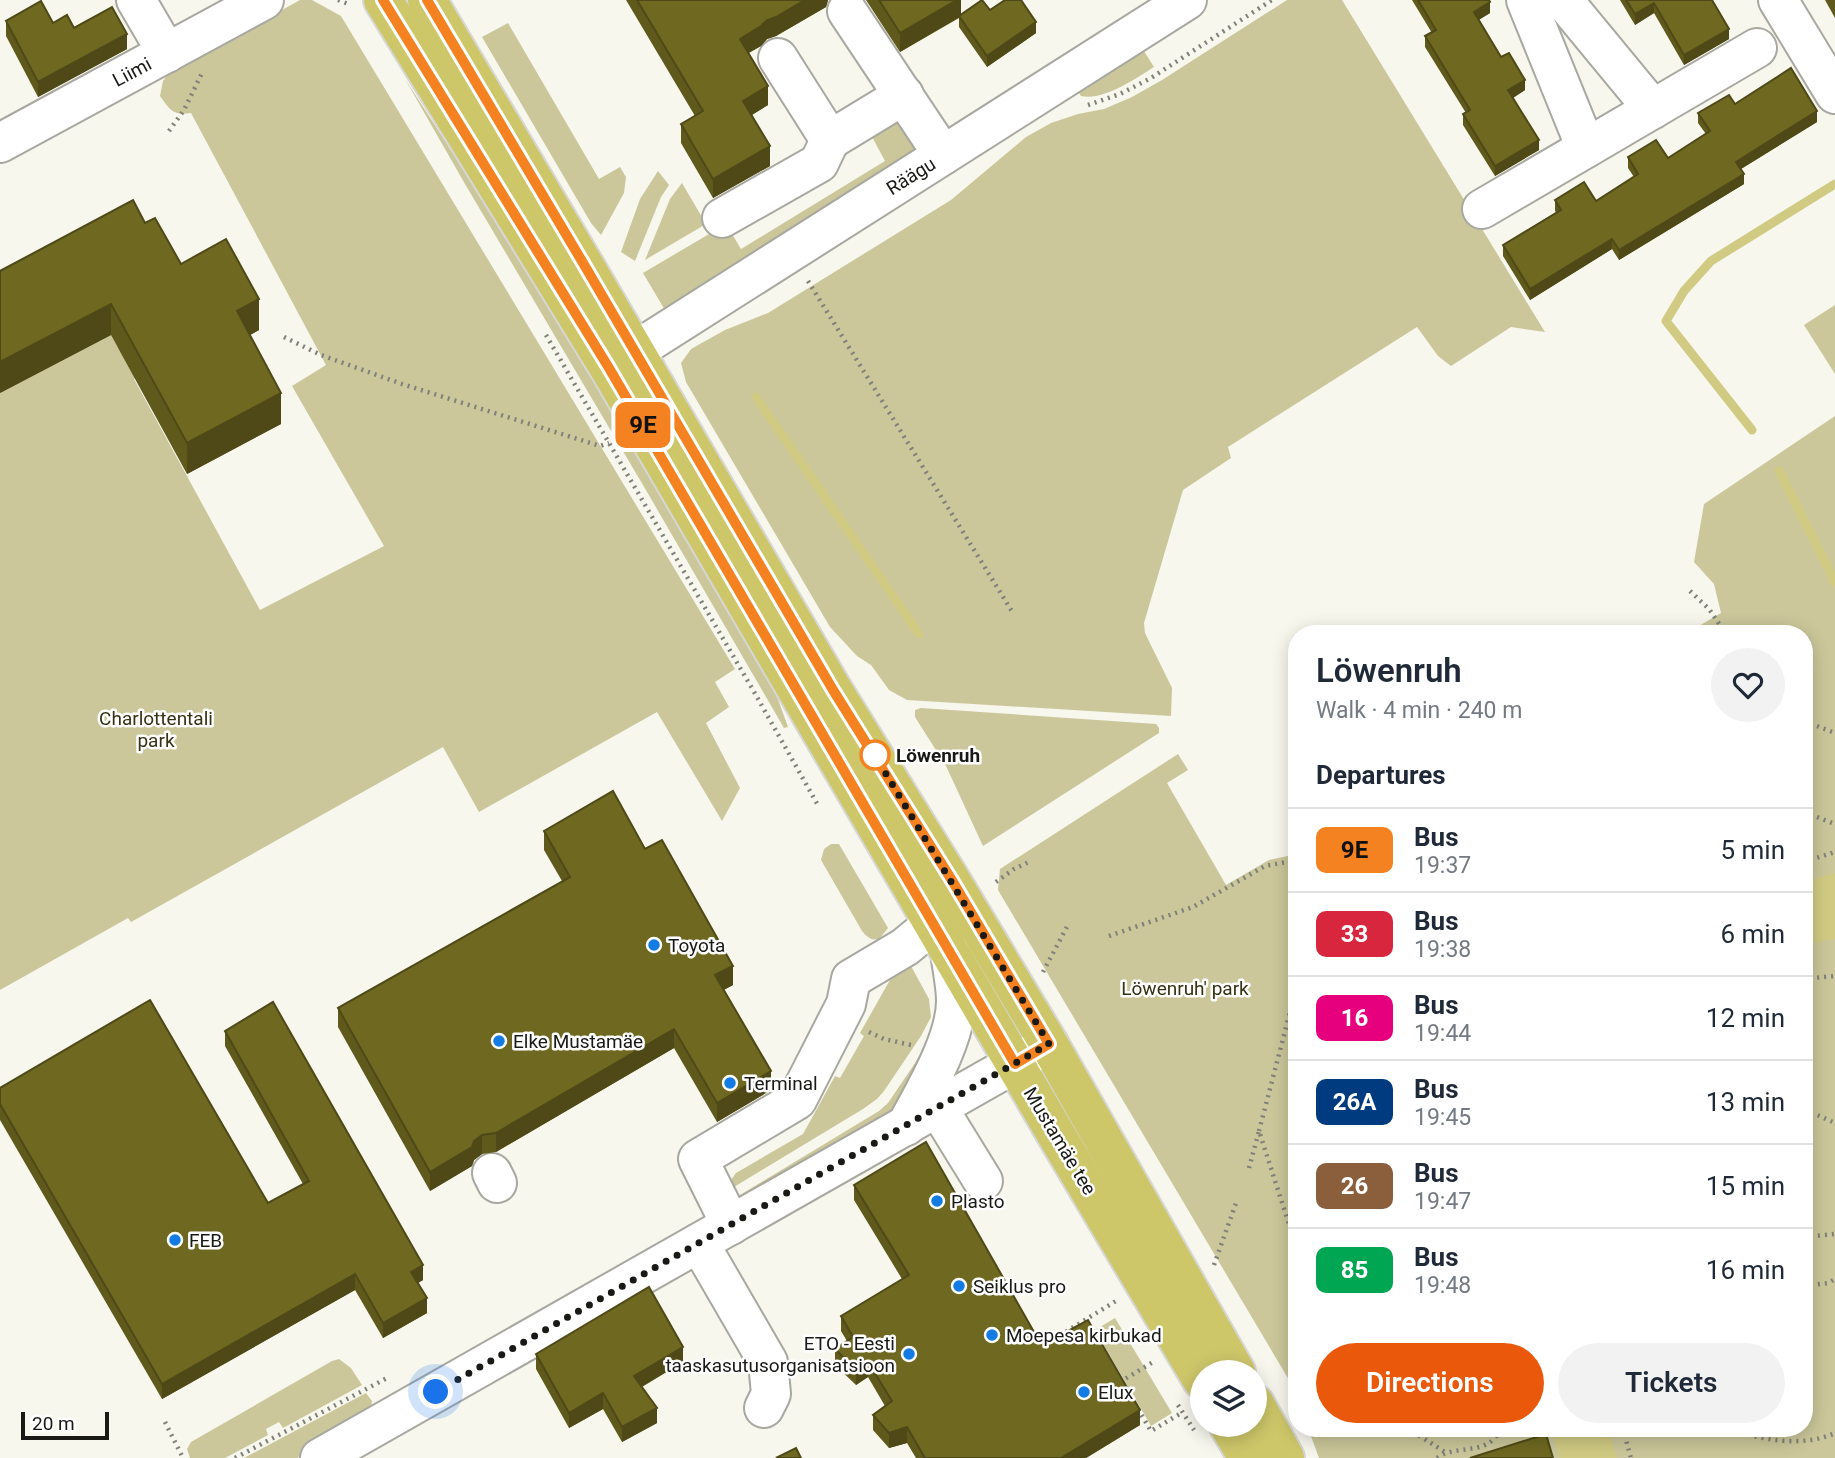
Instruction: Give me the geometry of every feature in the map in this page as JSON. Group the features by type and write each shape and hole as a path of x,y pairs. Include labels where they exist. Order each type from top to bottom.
{"main road":[{"name":"Mustamäe tee","path":"427,0 826,678 953,882 1049,1044 1229,1360"},
{"name":"Mustamäe tee","path":"370,7 609,368 1015,1064 1190,1390"},
{"path":"1267,1426 1285,1458"},
{"path":"1236,1437 1248,1458"}],"street":[{"path":"136,0 167,53"},
{"name":"Liimi","path":"0,143 264,0"},
{"name":"Räägu","path":"635,351 1187,0"},
{"path":"1525,0 1586,148"},
{"path":"1563,0 1653,109"},
{"path":"1778,0 1835,94"},
{"path":"847,11 943,155"},
{"path":"1482,209 1757,48"},
{"path":"778,58 830,140"},
{"path":"722,218 819,163 830,140 904,95"},
{"path":"764,1408 771,1394 768,1362 715,1234 698,1159 797,1100 846,1004 851,979 905,947 942,938 956,1002 950,1032 922,1117"},
{"path":"320,1458 1049,1044"},
{"path":"922,1117 983,1181"}],"path":[{"path":"338,0 352,6 370,7"},
{"path":"808,281 1013,613"},
{"path":"544,331 748,680 818,807"},
{"path":"284,337 321,355 402,384 600,446 609,443"},
{"path":"1690,591 1709,609 1720,625"},
{"path":"1813,725 1835,733"},
{"path":"1813,815 1835,824"},
{"path":"1813,859 1835,852"},
{"path":"996,882 1031,861"},
{"path":"1110,936 1193,907 1265,866 1288,862"},
{"path":"1041,975 1069,923"},
{"path":"1813,978 1835,976"},
{"path":"839,1017 884,1039 918,1047"},
{"path":"1249,1168 1288,1020"},
{"path":"1813,1114 1835,1123"},
{"path":"1259,1131 1288,1220"},
{"path":"1214,1265 1236,1203"},
{"path":"1813,1236 1835,1234"},
{"path":"1813,1285 1835,1279"},
{"path":"1049,1342 1116,1301"},
{"path":"1084,1321 1090,1331"},
{"path":"1119,1382 1153,1362"},
{"path":"1115,1371 1119,1382 1127,1391"},
{"path":"235,1458 379,1382"},
{"path":"1133,1401 1151,1432 1190,1399"},
{"path":"165,1422 183,1458"},
{"path":"1757,1437 1807,1441 1835,1433"},
{"path":"1420,1437 1446,1452 1475,1451 1488,1446 1496,1437"},
{"path":"1625,1437 1631,1458"},
{"path":"1437,1458 1446,1452"}],"green space":[{"name":"Charlottentali park","path":"300,0 312,0 341,16 735,669 715,682 729,707 706,723 740,788 722,821 657,712 479,812 443,747 131,922 128,918 0,990 0,393 111,335 117,346 146,372 134,379 260,610 384,546 292,386 326,365 191,113 180,114 172,111 160,96 163,81 170,72"},
{"path":"1287,0 1342,0 1545,332 1511,327 1451,366 1438,356 1417,327 1228,447 1231,458 1183,490 1144,623 1145,633 1172,688 1171,716 907,700 889,690 871,665 857,656 830,627 686,382 681,363 691,349 725,330 768,313 951,200 1026,137 1051,123 1104,109 1132,97"},
{"path":"508,23 599,179 620,167 626,177 624,193 601,235 591,223 482,37"},
{"path":"1142,48 1154,67 1109,92 1090,97 1081,96 1075,87"},
{"path":"405,79 537,283 766,666 788,727 784,728"},
{"path":"899,119 910,126 918,154 669,317 643,273 726,224 741,249 885,161 871,135"},
{"path":"658,171 669,185 661,197 635,261 621,252 640,199"},
{"path":"682,183 706,224 645,260 670,199"},
{"path":"1835,305 1835,374 1804,325"},
{"path":"1835,416 1835,1458 1319,1458 1311,1437 1813,1437 1813,625 1701,625 1721,613 1714,584 1694,562 1704,504"},
{"path":"921,708 1156,724 1159,733 983,846 946,766 915,717 915,710"},
{"name":"Löwenruh' park","path":"1178,754 1188,770 1167,783 1226,885 1269,860 1288,856 1288,1378 998,890 1000,869"},
{"path":"831,844 839,844 888,928 879,939 869,938 862,931 821,860 824,849"},
{"path":"911,966 929,999 931,1017 884,1091 863,1109 729,1190 728,1184 736,1173 803,1134 835,1076 840,1078 864,1036 860,1033 895,971"},
{"path":"930,1041 899,1104 880,1119 743,1200 735,1198 879,1111 888,1103"},
{"path":"1115,1318 1172,1413 1151,1426 1095,1330"},
{"path":"339,1359 351,1368 362,1385 283,1428 279,1422 266,1429 268,1435 225,1458 190,1458 187,1449 191,1442"},
{"path":"366,1393 372,1401 371,1408 362,1421 297,1458 244,1458"}],"shaded area":[{"path":"1835,873 1835,939 1813,943 1813,879"},
{"path":"1554,1437 1610,1437 1617,1458 1560,1458"}],"building":[{"path":"637,0 805,0 767,20 740,39 768,86 743,101 770,146 713,179 681,124 703,111"},
{"path":"879,0 957,0 900,33"},
{"path":"982,0 990,10 1005,0 1021,0 1036,22 987,56 959,16"},
{"path":"1418,0 1489,0 1490,2 1474,12 1501,57 1509,53 1525,80 1508,90 1539,140 1495,166 1463,114 1470,110 1425,36 1436,30"},
{"path":"1626,0 1712,0 1729,29 1684,55 1654,3 1635,14"},
{"path":"41,1 53,23 67,15 74,28 112,7 127,34 38,82 6,21"},
{"path":"1791,68 1817,111 1736,162 1744,174 1619,250 1612,239 1530,289 1503,245 1561,210 1555,200 1584,182 1596,201 1638,174 1628,157 1656,140 1668,158 1710,131 1698,113 1729,95 1735,104"},
{"path":"133,200 145,223 155,218 181,264 226,239 259,299 237,311 281,393 187,443 111,304 0,362 0,271"},
{"path":"613,791 645,849 662,840 733,966 715,975 771,1071 717,1103 674,1029 496,1133 482,1135 474,1141 472,1147 430,1172 338,1008 570,877 544,831"},
{"name":"FEB","path":"150,1000 268,1203 309,1181 225,1031 273,1002 423,1265 411,1272 427,1298 383,1323 355,1274 162,1384 0,1104 0,1088"},
{"path":"926,1142 1034,1332 1057,1337 1088,1320 1140,1410 1061,1458 925,1458 907,1427 889,1433 873,1415 892,1401 868,1362 856,1370 835,1349 853,1337 841,1316 909,1275 854,1185"},
{"path":"649,1287 683,1347 634,1376 657,1408 622,1427 603,1393 569,1413 536,1354"},
{"path":"1536,1437 1547,1437 1553,1458 1470,1458"},
{"path":"796,1448 801,1458 776,1458"}],"waterway":[{"path":"1752,430 1666,321 1684,291 1711,261 1835,184"},
{"path":"756,397 919,634"},
{"path":"1779,471 1835,582"}],"bus line":[{"name":"9E","path":"383,0 609,368 1015,1064 1049,1044 953,882 833,690 427,0"}],"place":[{"name":"Löwenruh","path":"875,755"},
{"name":"Toyota","path":"654,945"},
{"name":"Elke Mustamäe","path":"499,1041"},
{"name":"Terminal","path":"730,1083"},
{"name":"Plasto","path":"937,1201"},
{"name":"FEB","path":"175,1240"},
{"name":"Seiklus pro","path":"959,1286"},
{"name":"Moepesa kirbukad","path":"992,1335"},
{"name":"ETO - Eesti taaskasutusorganisatsioon","path":"909,1354"},
{"name":"Elux","path":"1084,1392"}],"route":[{"path":"436,1392 1049,1044 875,755"}]}
